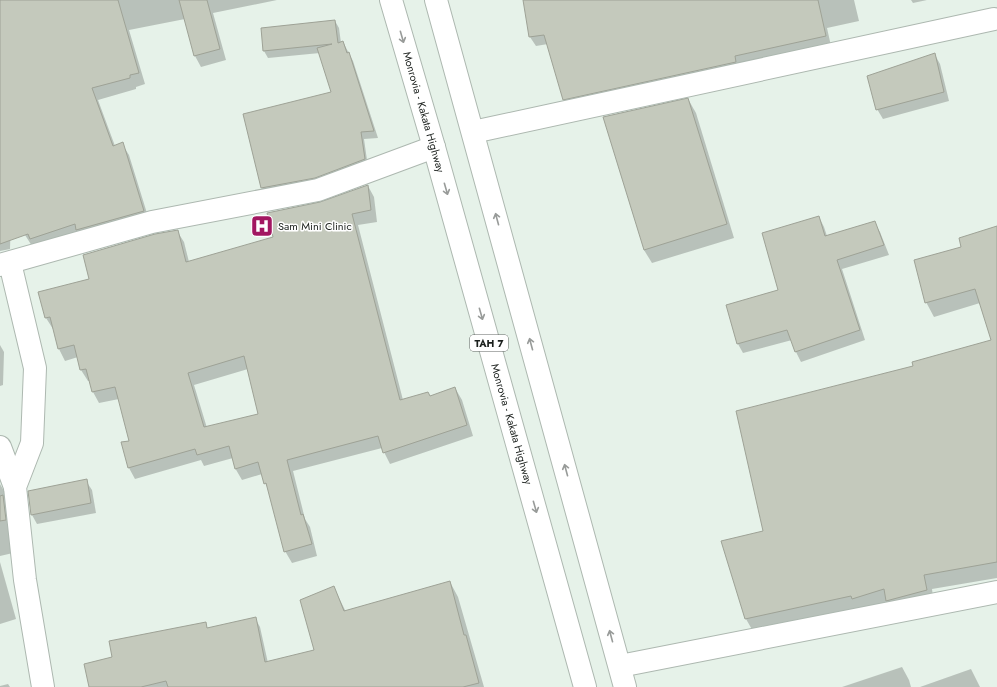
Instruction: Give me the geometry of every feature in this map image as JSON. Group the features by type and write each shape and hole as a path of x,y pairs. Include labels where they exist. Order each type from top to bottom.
{"main road":[{"name":"Monrovia - Kakata Highway","path":"391,0 434,147 584,687"},
{"path":"436,0 622,677 997,592"},
{"path":"473,132 993,16"},
{"path":"15,487 32,443 35,368 5,264 152,222 318,190 434,147"},
{"path":"0,447 15,487 25,580 43,687"}],"building":[{"path":"0,0 118,0 139,73 130,75 130,78 92,88 113,146 123,142 144,211 76,230 75,224 30,239 28,234 0,244"},
{"path":"179,0 207,0 220,49 194,56"},
{"path":"523,0 818,0 826,36 735,56 736,62 563,100 544,35 529,37"},
{"path":"335,20 338,43 343,41 347,53 349,52 374,131 361,132 365,159 315,178 261,188 243,114 331,92 317,48 332,44 263,51 261,28"},
{"path":"935,53 944,92 876,110 867,76"},
{"path":"688,98 727,224 644,250 603,117"},
{"path":"368,185 371,210 352,214 400,400 428,392 430,396 455,387 467,425 383,453 378,436 287,460 301,515 303,514 312,544 284,552 266,483 264,484 258,462 235,469 229,446 197,455 195,449 128,468 121,442 129,441 115,387 92,392 86,369 80,370 74,345 58,349 50,317 45,318 38,292 89,279 83,255 155,234 178,230 186,262 273,237 267,213 320,202","holes":["244,356 258,414 204,427 188,373"]},
{"path":"819,216 825,236 875,221 884,245 837,260 860,330 795,352 787,330 737,344 726,305 778,290 762,233"},
{"path":"997,226 997,562 924,575 927,590 886,601 884,589 852,599 851,596 745,619 721,541 763,531 736,411 913,366 912,362 991,340 975,289 925,303 914,260 961,247 959,238"},
{"path":"87,479 91,503 31,515 28,491"},
{"path":"3,495 6,520 0,521 0,496"},
{"path":"450,581 464,635 466,635 479,683 463,687 168,687 166,681 141,687 89,687 84,664 112,657 109,641 206,622 207,628 256,617 265,662 314,650 300,600 334,586 344,611"}],"place":[{"name":"Sam Mini Clinic","path":"262,226"}]}
